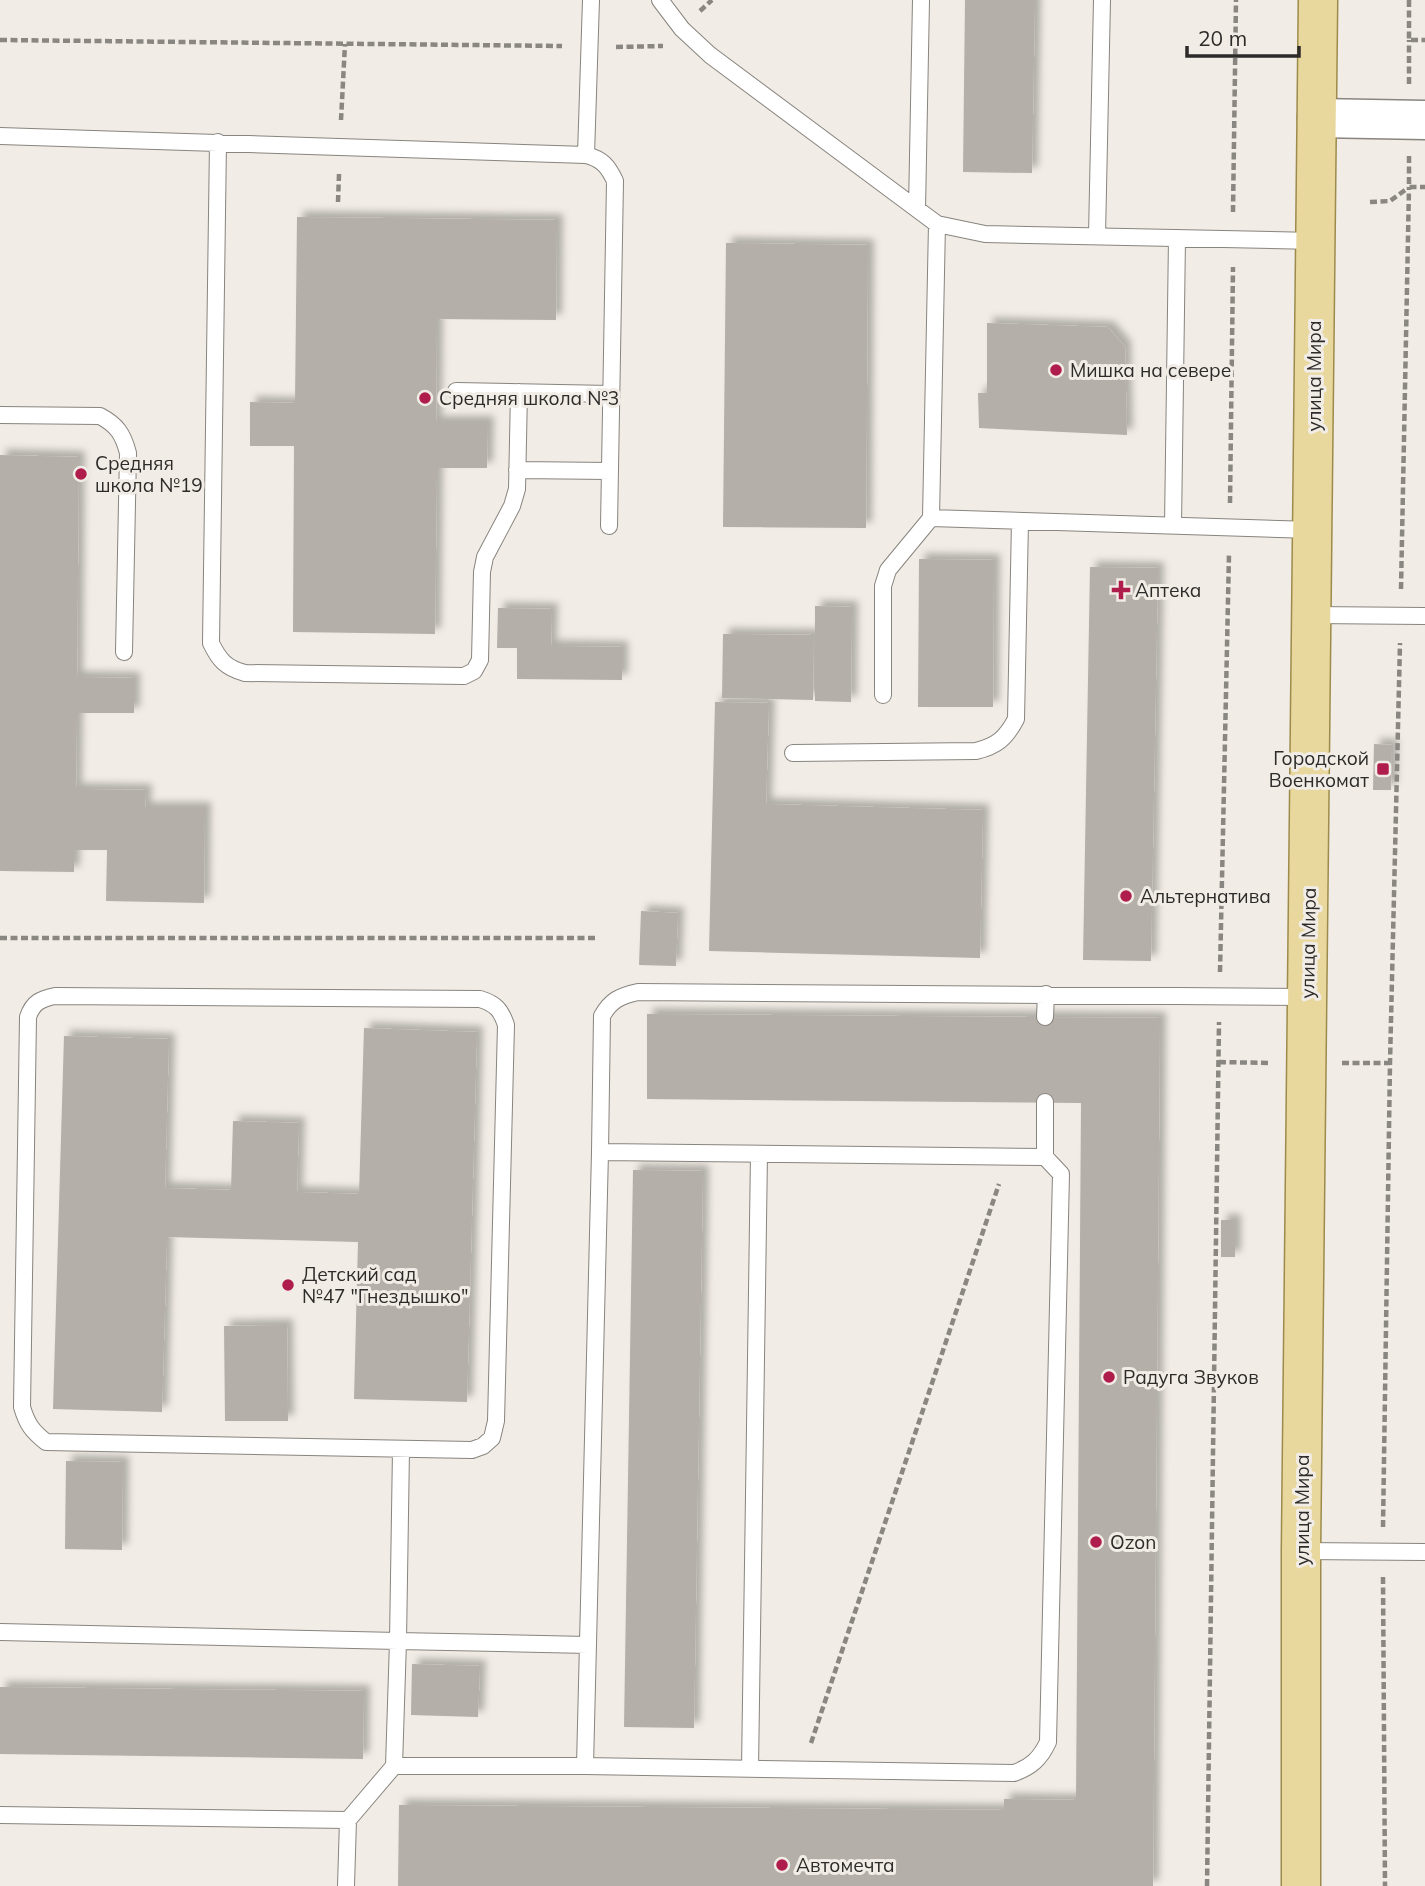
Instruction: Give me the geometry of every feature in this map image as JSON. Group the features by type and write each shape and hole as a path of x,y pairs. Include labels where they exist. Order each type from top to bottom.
{"main road":[{"name":"улица Мира","path":"1301,1886 1301,1551 1318,0"}],"street":[{"path":"1317,118 1425,120"}],"lane":[{"path":"586,155 591,0"},
{"path":"660,0 682,29 710,55 937,223 985,234 1315,241"},
{"path":"917,209 921,0"},
{"path":"1097,236 1102,0"},
{"path":"0,136 586,155 600,158 615,181 609,526"},
{"path":"218,142 211,643 219,659 229,669 245,673 464,676 474,671 480,660 485,557 512,506 517,489 519,392"},
{"path":"883,695 883,586 888,570 930,518 937,223"},
{"path":"1173,526 1177,238"},
{"path":"456,391 611,394"},
{"path":"0,415 100,416 113,423 124,437 128,453 124,652"},
{"path":"517,470 610,471"},
{"path":"930,518 1313,530"},
{"path":"793,753 976,751 992,748 1007,736 1016,719 1020,521"},
{"path":"1311,615 1425,616"},
{"path":"585,1766 602,1016 608,1004 620,996 638,992 1308,997"},
{"path":"1045,1017 1046,994"},
{"path":"55,996 481,999 493,1003 501,1011 506,1025 496,1421 492,1437 483,1446 472,1450 401,1450 46,1442 27,1424 22,1407 28,1017 31,1007 40,999 55,996"},
{"path":"394,1766 585,1766 1014,1773 1028,1768 1042,1755 1048,1742 1060,1174 1045,1157 1045,1102"},
{"path":"600,1152 1045,1157"},
{"path":"750,1769 759,1154"},
{"path":"346,1886 348,1820 394,1766 401,1450"},
{"path":"1301,1551 1425,1552"},
{"path":"0,1632 588,1645"},
{"path":"0,1815 348,1820"}],"path":[{"path":"1207,1886 1230,528 1236,0"},
{"path":"1409,0 1409,40 1425,40"},
{"path":"0,40 662,48"},
{"path":"1370,202 1390,201 1409,187 1383,1552 1385,1886"},
{"path":"0,937 596,938"},
{"path":"802,1770 1008,1157"}],"building":[{"path":"965,0 1035,0 1032,173 963,172"},
{"path":"297,217 557,220 556,320 437,319 436,422 488,422 487,468 437,468 435,634 293,632 294,446 250,446 250,402 295,403"},
{"path":"726,243 868,245 866,528 723,527"},
{"name":"Мишка на севере","path":"987,323 1108,327 1125,347 1127,435 979,428 978,393 987,393"},
{"path":"0,455 79,457 77,677 134,678 134,713 77,713 76,789 146,790 145,808 205,808 204,903 106,901 107,850 74,850 74,872 0,871"},
{"path":"919,559 994,560 993,707 918,707"},
{"path":"1090,567 1158,568 1151,961 1083,960"},
{"path":"815,606 852,607 851,702 815,701"},
{"path":"498,608 552,609 551,646 622,647 622,680 517,679 517,648 497,648"},
{"path":"723,634 814,635 813,700 722,698"},
{"path":"715,702 769,703 766,804 983,810 980,958 709,951"},
{"path":"1374,744 1392,745 1391,790 1373,790"},
{"path":"641,911 678,913 676,966 639,965"},
{"path":"647,1014 1160,1018 1153,1886 398,1886 399,1805 1004,1810 1004,1799 1076,1800 1081,1103 647,1099"},
{"path":"364,1028 477,1032 467,1402 354,1399 358,1242 167,1237 162,1412 53,1409 64,1036 169,1039 165,1188 231,1190 233,1121 299,1123 297,1192 359,1194"},
{"path":"633,1170 703,1171 694,1728 624,1727"},
{"path":"1221,1220 1235,1220 1235,1257 1221,1257"},
{"path":"287,1325 288,1421 225,1421 224,1326"},
{"path":"66,1461 123,1462 122,1550 65,1549"},
{"path":"412,1664 480,1666 478,1717 411,1715"},
{"path":"0,1687 364,1691 363,1759 0,1754"}],"place":[{"name":"Мишка на севере","path":"1056,370"},
{"name":"Средняя школа №3","path":"425,398"},
{"name":"Средняя школа №19","path":"81,474"},
{"name":"Аптека","path":"1121,590"},
{"name":"Городской Военкомат","path":"1383,769"},
{"name":"Альтернатива","path":"1126,896"},
{"name":"Детский сад №47 \"Гнездышко\"","path":"288,1285"},
{"name":"Радуга Звуков","path":"1109,1377"},
{"name":"Ozon","path":"1096,1542"},
{"name":"Автомечта","path":"782,1865"}]}
